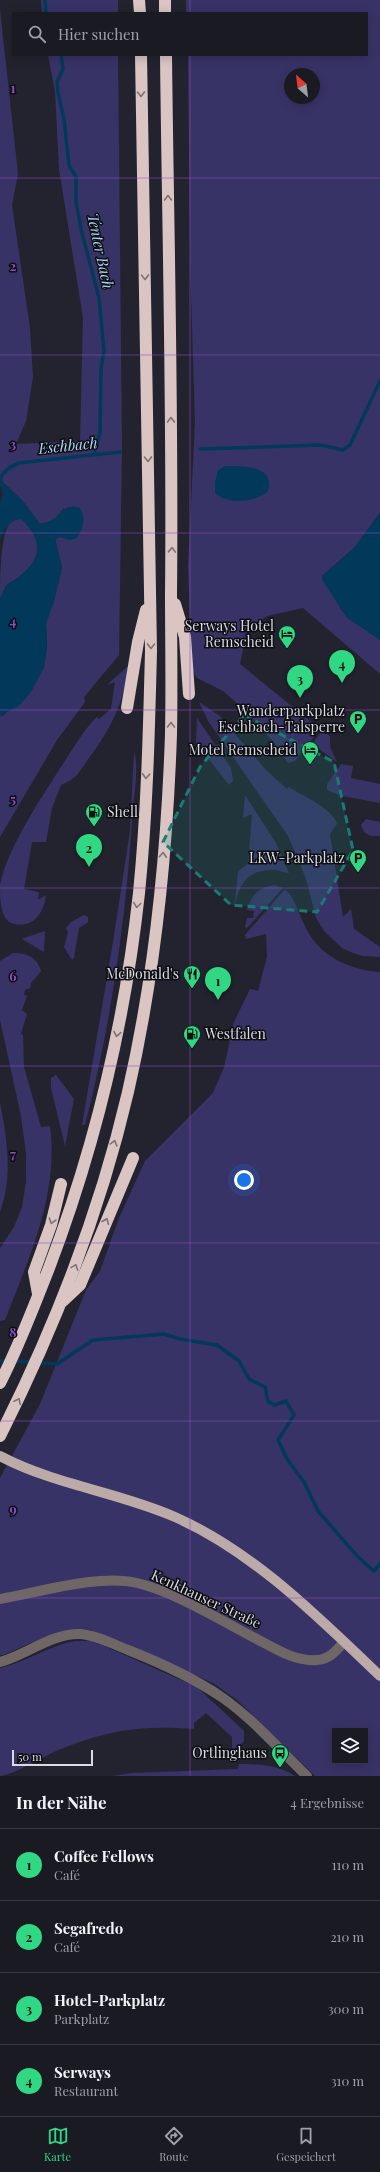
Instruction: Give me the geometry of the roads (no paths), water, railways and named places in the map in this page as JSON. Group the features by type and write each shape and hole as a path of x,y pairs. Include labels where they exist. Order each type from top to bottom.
{"highway":[{"path":"139,0 140,12"},
{"path":"165,0 165,12"},
{"path":"0,1383 38,1296 67,1220 91,1142 115,1047 128,972 139,893 149,734 150,593 141,56"},
{"path":"0,1436 48,1338 88,1228 111,1154 129,1086 152,963 160,896 171,734 172,540 166,56"},
{"path":"171,589 185,637 189,694"},
{"path":"127,708 138,642 150,593"},
{"path":"61,1303 80,1284 133,1158"},
{"path":"38,1296 34,1272 51,1225 61,1184"}],"main road":[{"path":"0,1456 37,1471 148,1506 202,1531 233,1550 273,1579 380,1676"}],"street":[{"name":"Kenkhauser Straße","path":"0,1599 96,1581 114,1580 137,1583 174,1597 299,1658 318,1660 325,1658 344,1642"},
{"path":"0,1662 12,1659 69,1635 80,1634 97,1638 138,1654 205,1686 245,1716 307,1776"}],"water":[{"path":"225,466 248,467 262,472 267,476 269,482 268,491 256,498 241,501 234,501 220,497 215,493 215,482 218,470"},
{"path":"5,484 22,500 40,524 53,520 63,510 72,506 79,507 83,514 83,522 77,538 70,540 60,537 55,539 62,567 54,601 46,624 47,646 44,668 31,692 20,705 0,716 0,599 7,585 28,569 36,555 37,548 33,534 21,519 10,523 0,539 0,503 3,494 0,485"},
{"path":"380,513 380,640 347,618 323,581 322,576 355,547"}],"waterway":[{"name":"Tenter Bach","path":"45,0 46,12"},
{"name":"Tenter Bach","path":"61,56 63,69 57,82 58,93 64,119 69,165 76,177 76,201 81,229 99,298 104,351 101,369 100,433 94,454"},
{"name":"Eschbach","path":"200,449 321,445 343,450 350,445 380,381"},
{"name":"Eschbach","path":"4,488 0,479 8,469 19,463 120,452"},
{"path":"38,1363 57,1364 93,1340 164,1334 180,1339 217,1345 239,1361 249,1379 265,1387 268,1401 274,1405 286,1401 294,1415 278,1440 287,1459 304,1482 318,1511 358,1557 374,1571 380,1564"},
{"path":"0,1361 8,1361"},
{"path":"14,1361 32,1362"}],"place":[{"name":"Serways Hotel Remscheid","path":"287,649"},
{"name":"Serways","path":"342,683"},
{"name":"Hotel-Parkplatz","path":"300,698"},
{"name":"Wanderparkplatz Eschbach-Talsperre","path":"358,734"},
{"name":"Motel Remscheid","path":"310,765"},
{"name":"Shell","path":"94,827"},
{"name":"Segafredo","path":"89,867"},
{"name":"LKW-Parkplatz","path":"358,873"},
{"name":"McDonald's","path":"192,989"},
{"name":"Coffee Fellows","path":"218,1000"},
{"name":"Westfalen","path":"192,1049"},
{"name":"Ortlinghaus","path":"280,1768"}]}
